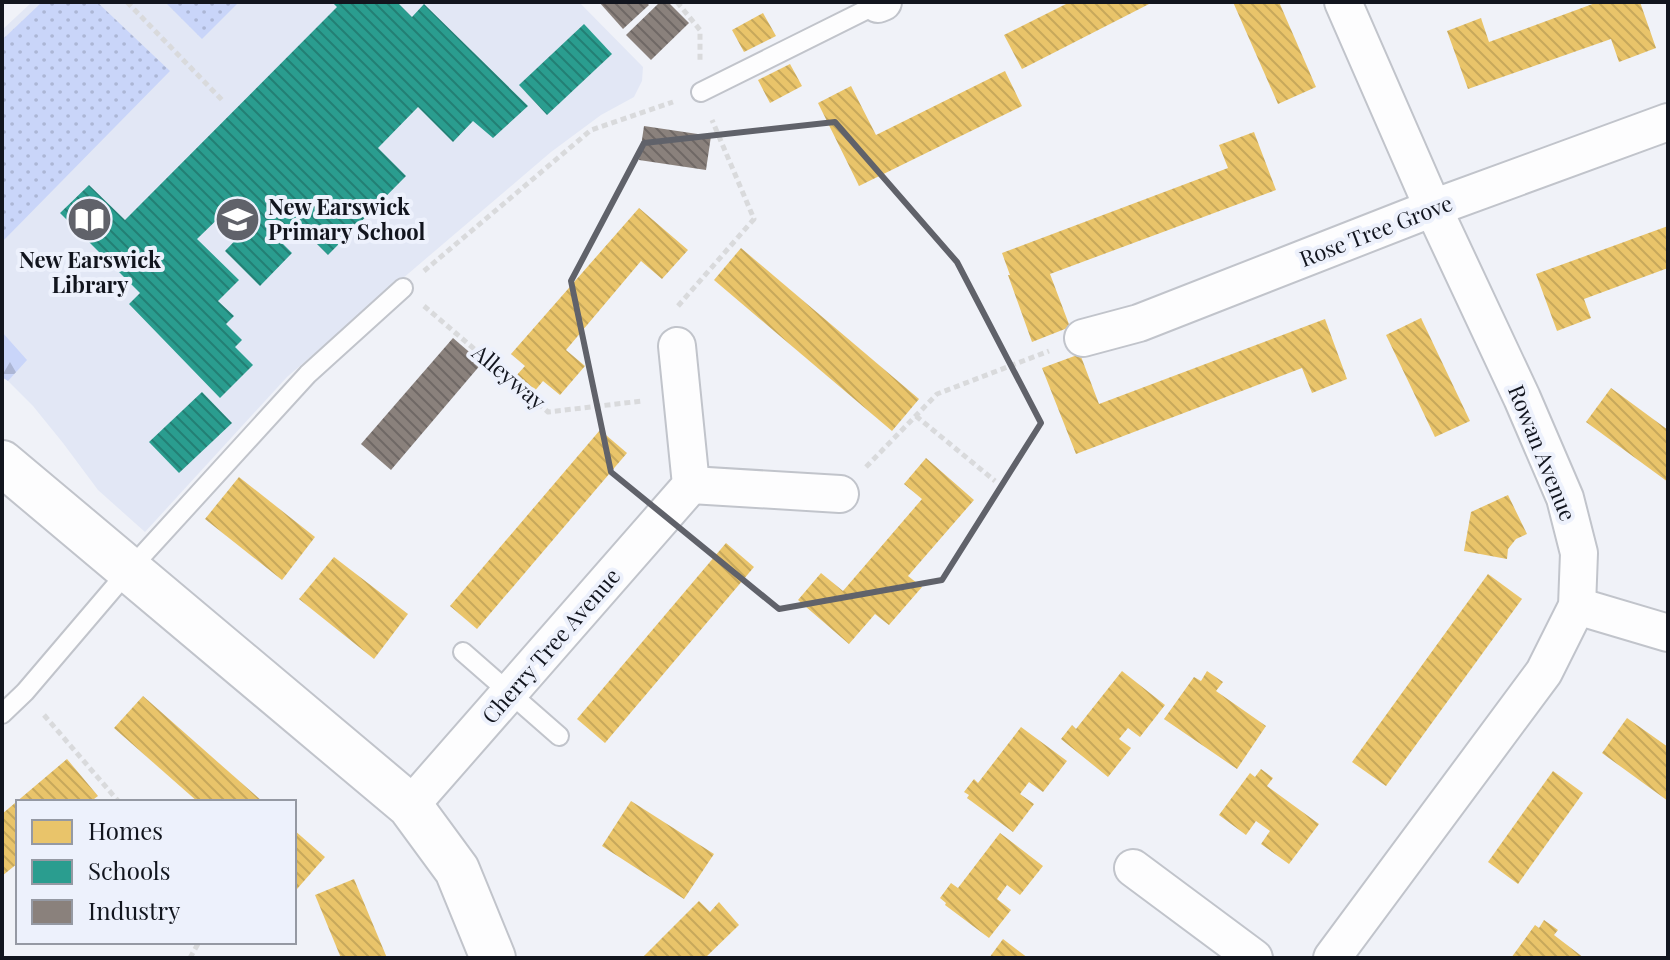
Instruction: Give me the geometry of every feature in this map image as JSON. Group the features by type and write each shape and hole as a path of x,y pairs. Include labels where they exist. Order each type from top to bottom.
{"street":[{"name":"Rowan Avenue","path":"1332,958 1544,672 1577,606 1579,553 1565,498 1343,2"},
{"name":"Rose Tree Grove","path":"1083,338 1139,323 1433,208 1668,122"},
{"path":"677,346 691,485 840,494"},
{"path":"2,463 410,806 457,870 493,958"},
{"name":"Cherry Tree Avenue","path":"410,806 691,485"},
{"path":"1577,606 1668,633"},
{"path":"1133,868 1254,958"}],"lane":[{"path":"701,92 880,3"},
{"path":"2,714 25,692 129,570 332,346 403,288"},
{"path":"463,652 559,736"}],"path":[{"path":"127,2 223,101"},
{"path":"677,2 700,30 701,92 754,219 677,307 677,346"},
{"path":"403,288 591,130 701,92"},
{"name":"Alleyway","path":"403,288 548,412 681,396"},
{"path":"840,494 937,394 1083,338"},
{"path":"916,416 995,481"},
{"path":"25,692 117,800"}],"highlighted area":[{"path":"835,122 957,262 1041,423 942,580 779,609 611,472 571,281 644,143"}],"shaded area":[{"name":"New Earswick Primary School","path":"32,2 579,2 643,67 642,81 634,97 601,115 551,152 287,377 145,532 98,490 33,406 2,377 2,30"}],"green space":[{"path":"42,2 97,2 170,71 2,242 2,40"},
{"path":"165,2 239,2 202,39"},
{"path":"2,332 27,360 8,381 2,377"}],"building: Homes":[{"path":"1070,2 1153,2 1022,69 1004,35"},
{"path":"1233,2 1279,2 1316,87 1278,104"},
{"path":"1598,2 1640,2 1656,48 1619,62 1611,39 1468,89 1447,31 1481,18 1489,42"},
{"path":"763,13 776,36 744,52 732,30"},
{"path":"790,64 802,86 770,103 758,80"},
{"path":"1005,71 1022,106 859,186 818,103 851,86 876,135"},
{"path":"1254,132 1276,190 1050,274 1070,327 1032,342 1002,253 1228,168 1219,145"},
{"path":"639,208 688,250 662,279 641,261 566,350 585,366 560,395 543,381 533,393 515,377 525,366 511,354"},
{"path":"1668,226 1668,268 1584,299 1591,318 1557,331 1536,274"},
{"path":"741,248 919,399 892,431 714,280"},
{"path":"1421,318 1470,421 1435,437 1386,335"},
{"path":"1325,319 1347,379 1312,393 1302,368 1076,454 1042,368 1080,354 1099,404"},
{"path":"1611,388 1668,430 1668,482 1586,422"},
{"path":"600,430 627,453 477,629 450,606"},
{"path":"926,458 974,500 908,576 922,587 889,625 875,614 849,644 798,600 821,573 843,591 922,499 904,484"},
{"path":"239,477 315,537 282,580 205,519"},
{"path":"1508,495 1527,534 1516,539 1508,549 1507,559 1464,551 1471,512"},
{"path":"726,543 754,567 605,743 577,719"},
{"path":"334,557 408,614 374,659 299,599"},
{"path":"1488,574 1522,599 1386,786 1352,762"},
{"path":"1122,671 1165,705 1140,737 1128,728 1119,739 1131,748 1108,777 1061,739 1072,725 1076,729"},
{"path":"1207,671 1223,682 1216,691 1266,726 1237,769 1164,719 1194,677 1201,681"},
{"path":"143,696 261,800 196,800 114,728"},
{"path":"1627,718 1668,747 1668,801 1602,753"},
{"path":"1021,727 1067,761 1043,792 1029,782 1020,794 1034,804 1013,832 967,798 969,795 964,792 974,779 978,783"},
{"path":"67,759 98,796 93,800 19,800"},
{"path":"1261,769 1273,778 1267,786 1319,824 1289,864 1261,844 1270,831 1256,821 1246,835 1219,815 1250,773 1255,777"},
{"path":"1553,771 1583,793 1518,884 1488,862"},
{"path":"631,801 714,854 684,899 602,846"},
{"path":"16,802 16,865 2,876 2,814"},
{"path":"296,832 325,857 296,888"},
{"path":"1000,833 1043,866 1020,895 1007,885 997,899 1011,910 989,938 940,898 951,883 958,888"},
{"path":"354,879 387,958 341,958 315,895"},
{"path":"699,901 710,912 719,902 739,925 705,958 642,958"},
{"path":"1544,920 1558,930 1554,935 1584,958 1511,958 1535,925 1539,928"},
{"path":"1003,939 1028,958 989,958"}],"building: Schools":[{"path":"332,2 397,2 412,17 424,4 528,106 493,138 473,121 453,142 418,107 378,148 406,176 328,255 298,225 281,242 292,253 260,286 225,251 251,224 232,205 197,239 239,280 218,301 234,316 226,324 242,340 235,347 253,365 220,398 129,304 140,293 60,213 89,185 125,220 337,7"},
{"path":"584,24 612,54 547,115 519,85"},
{"path":"202,392 232,423 179,473 149,442"}],"building: Industry":[{"path":"599,2 646,2 649,5 623,29"},
{"path":"660,2 668,2 689,23 651,60 626,35"},
{"path":"644,126 711,136 706,170 639,160"},
{"path":"453,338 482,363 391,470 361,444"}],"place":[{"name":"New Earswick Library","path":"90,219"},
{"name":"New Earswick Primary School","path":"237,220"}]}
